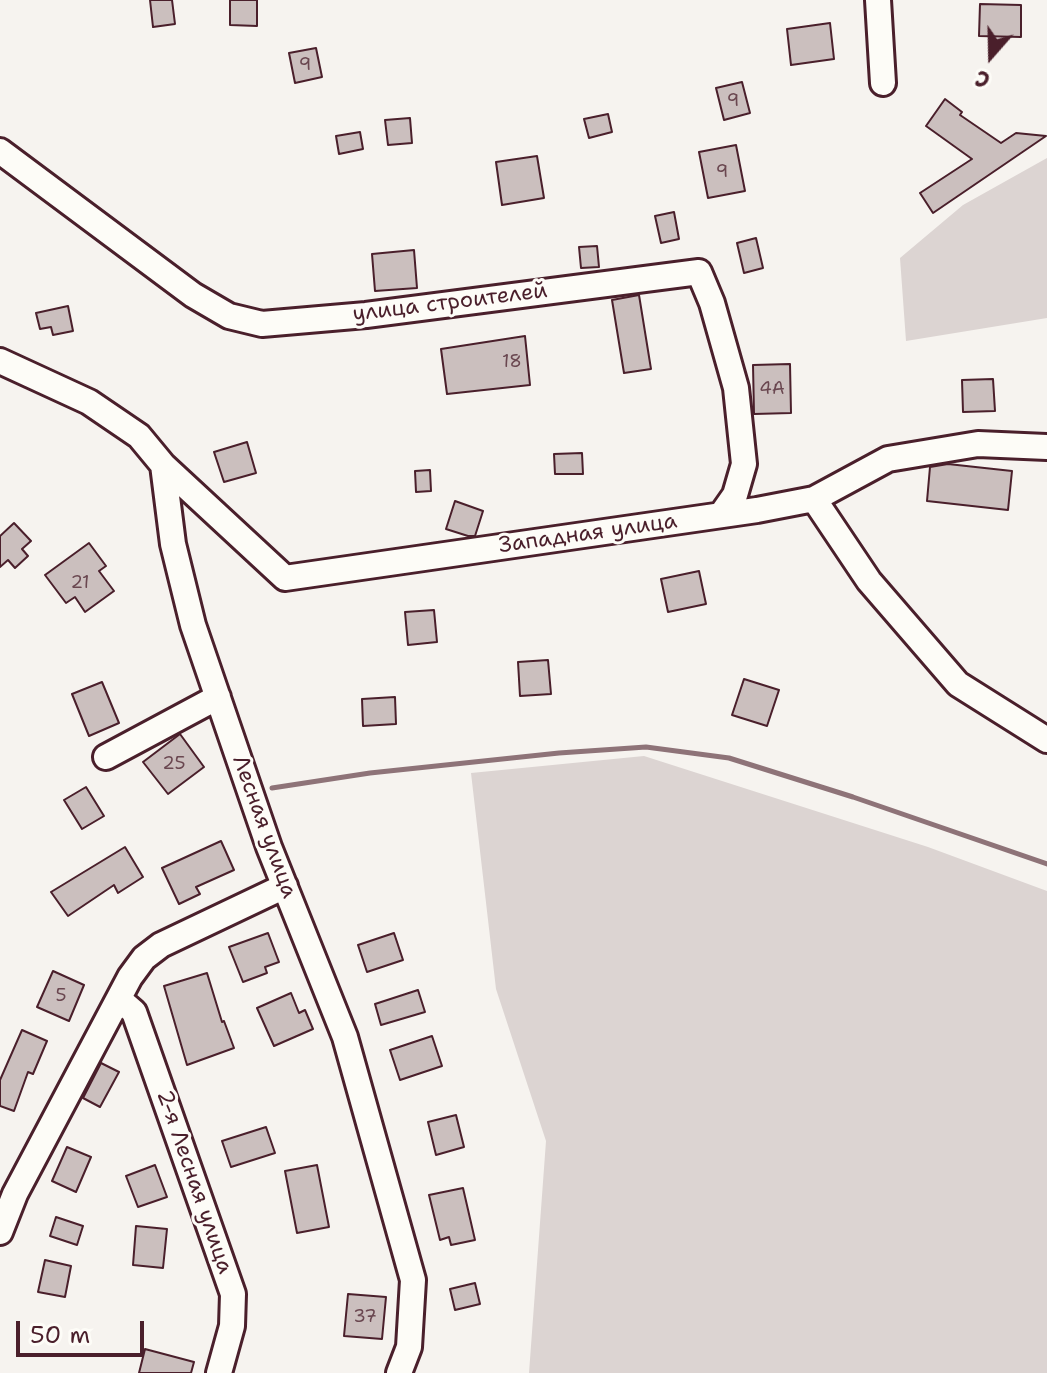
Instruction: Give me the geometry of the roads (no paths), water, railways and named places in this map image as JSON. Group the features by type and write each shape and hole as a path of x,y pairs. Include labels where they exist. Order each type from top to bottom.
{"street":[{"path":"878,0 883,83"},
{"name":"улица строителей","path":"0,151 193,295 229,316 262,324 366,315 699,272 712,303 736,388 744,464 735,495 721,515"},
{"path":"0,361 89,402 139,436 163,465"},
{"name":"Западная улица","path":"163,465 285,578 814,499 888,459 978,444 1047,447"},
{"name":"Лесная улица","path":"163,465 173,544 193,625 285,886 345,1037 413,1280 409,1347 399,1373"},
{"path":"814,499 869,581 958,684 1047,740"},
{"path":"106,757 218,697"},
{"path":"0,1232 15,1194 144,958 161,945 285,886"},
{"name":"2-я Лесная улица","path":"119,999 134,1012 233,1294 232,1326 219,1373"}],"waterway":[{"path":"272,788 370,773 646,747 729,758 1047,864"}]}
